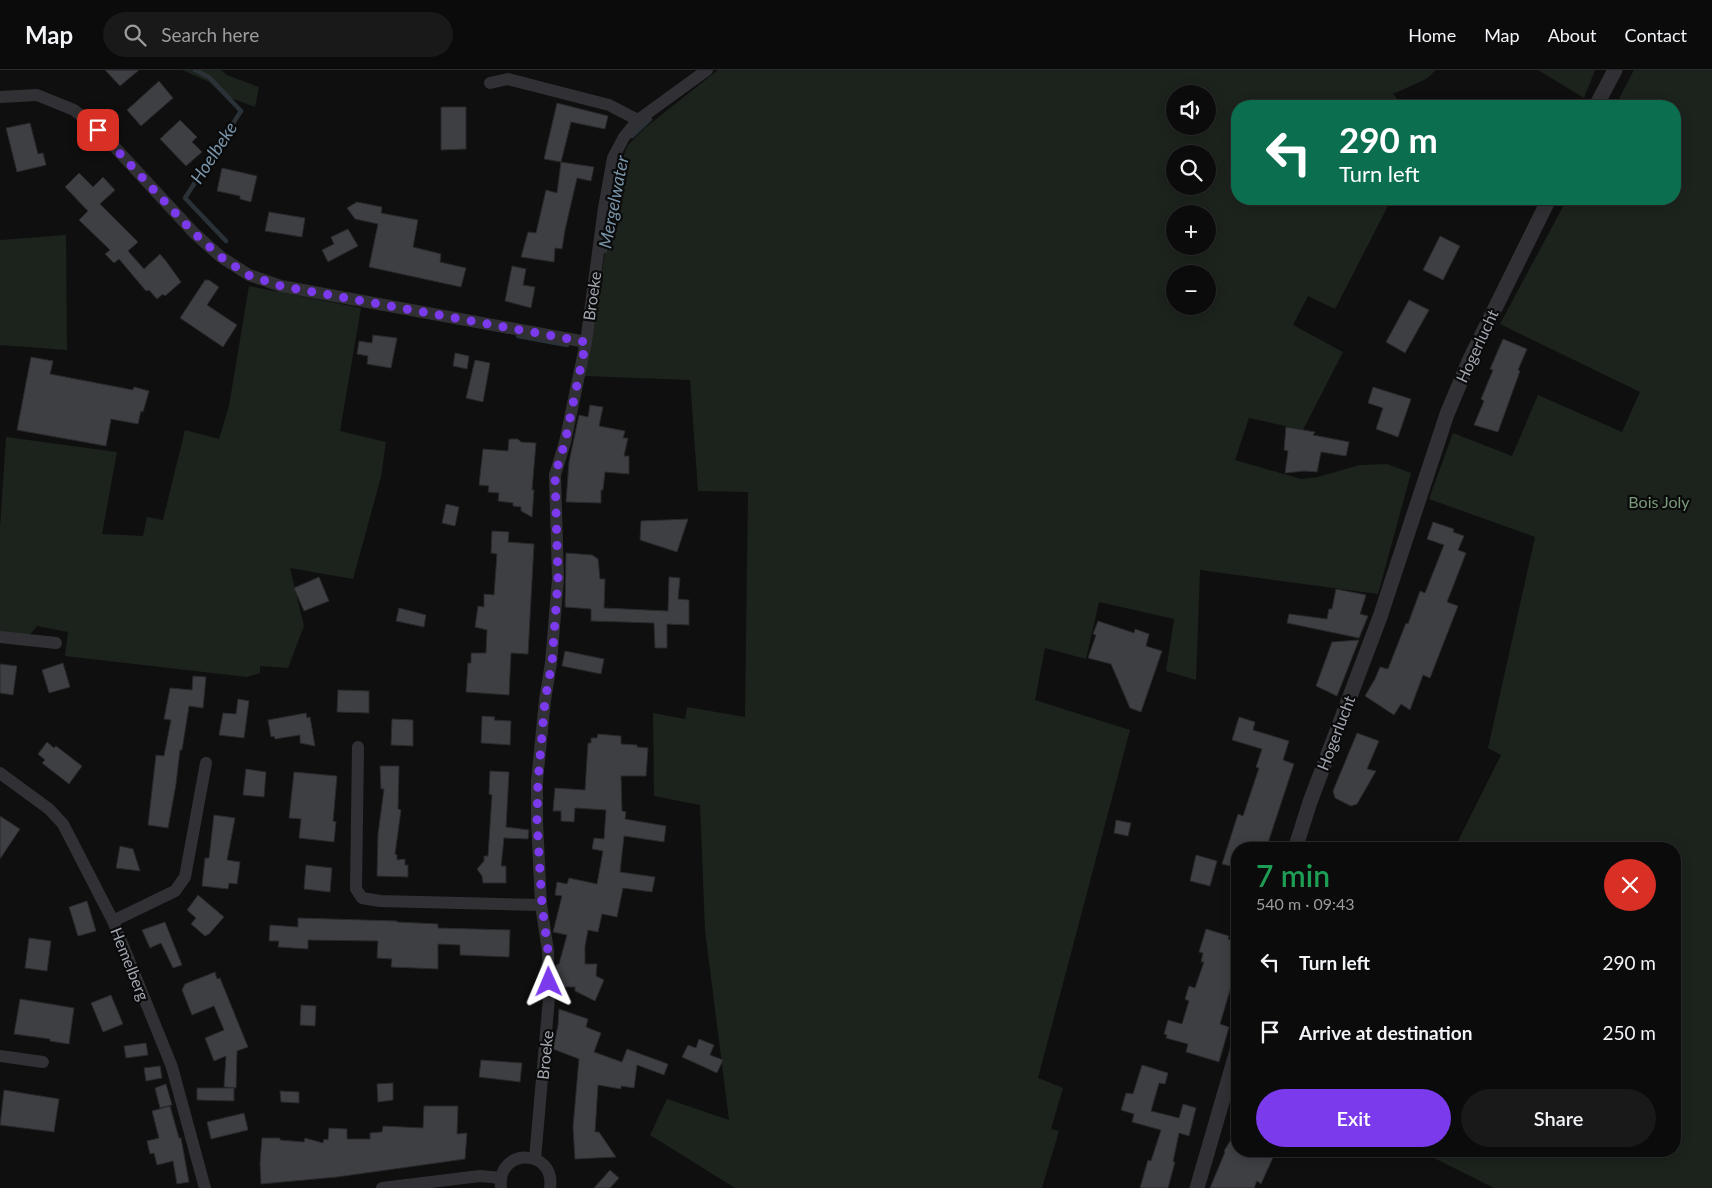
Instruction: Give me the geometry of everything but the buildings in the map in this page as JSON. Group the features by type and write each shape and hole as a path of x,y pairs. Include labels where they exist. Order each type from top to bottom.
{"street":[{"name":"Broeke","path":"535,1159 549,998 548,951 542,905 537,821 538,781 545,700 552,663 558,579 555,475 565,442 586,342 604,208 613,158 624,137 638,120 707,70"},
{"path":"1599,100 1615,70"},
{"path":"490,83 508,79 600,102 638,120"},
{"path":"0,97 37,96 74,110 98,130 194,233 221,257 248,275 281,286 586,342"},
{"name":"Hogerlucht","path":"1297,842 1310,802 1380,617 1447,414 1470,359 1546,205"},
{"path":"0,637 56,643"},
{"path":"358,747 356,889 362,898 380,901 542,905"},
{"path":"113,921 176,891 185,877 206,763"},
{"name":"Hemelberg","path":"0,773 49,809 63,824 113,921 172,1067 205,1188"},
{"path":"0,1056 43,1062"},
{"path":"1197,1188 1231,1071"},
{"path":"382,1188 480,1176 501,1183 506,1168 512,1161 526,1157 542,1163 548,1170 550,1188"}],"green space":[{"path":"182,70 221,70 227,75 259,87 255,107 223,95 209,82"},
{"path":"718,70 1436,70 1426,79 1393,94 1398,100 1231,100 1231,205 1389,205 1335,309 1308,296 1293,325 1343,352 1303,430 1249,418 1235,460 1301,479 1318,477 1360,465 1387,464 1411,473 1378,594 1200,570 1196,680 1166,671 1174,619 1099,602 1086,659 1045,648 1035,700 1130,730 1038,1078 1063,1088 1051,1129 1059,1131 1042,1188 735,1188 650,1135 667,1099 729,1120 705,930 700,805 654,796 653,713 685,719 687,707 745,717 748,492 698,491 690,380 585,376 619,166 628,145 646,127"},
{"path":"1538,70 1595,70 1584,98"},
{"name":"Bois Joly","path":"1634,70 1712,70 1712,1188 1494,1188 1432,1157 1681,1157 1681,842 1458,842 1501,755 1488,748 1535,537 1429,499 1453,433 1512,456 1538,395 1622,432 1640,392 1500,324 1564,205 1681,205 1681,100 1618,100"},
{"path":"66,235 67,350 0,345 0,240"},
{"path":"249,286 361,308 340,431 386,442 381,477 353,579 290,568 304,626 288,668 260,666 260,673 247,677 65,656 68,632 37,626 28,637 0,631 0,528 6,437 117,452 102,534 143,536 147,517 163,520 185,430 219,439 229,406"}],"waterway":[{"name":"Hoelbeke","path":"195,70 209,77 241,111 185,198 226,241"},
{"name":"Mergelwater","path":"632,136 650,119"},
{"name":"Mergelwater","path":"605,251 614,187"},
{"name":"Hoelbeke","path":"518,336 567,345"}],"route":[{"path":"98,130 194,233 221,257 248,275 281,286 586,342 565,442 555,475 558,579 552,663 545,700 538,781 537,821 549,982"}]}
